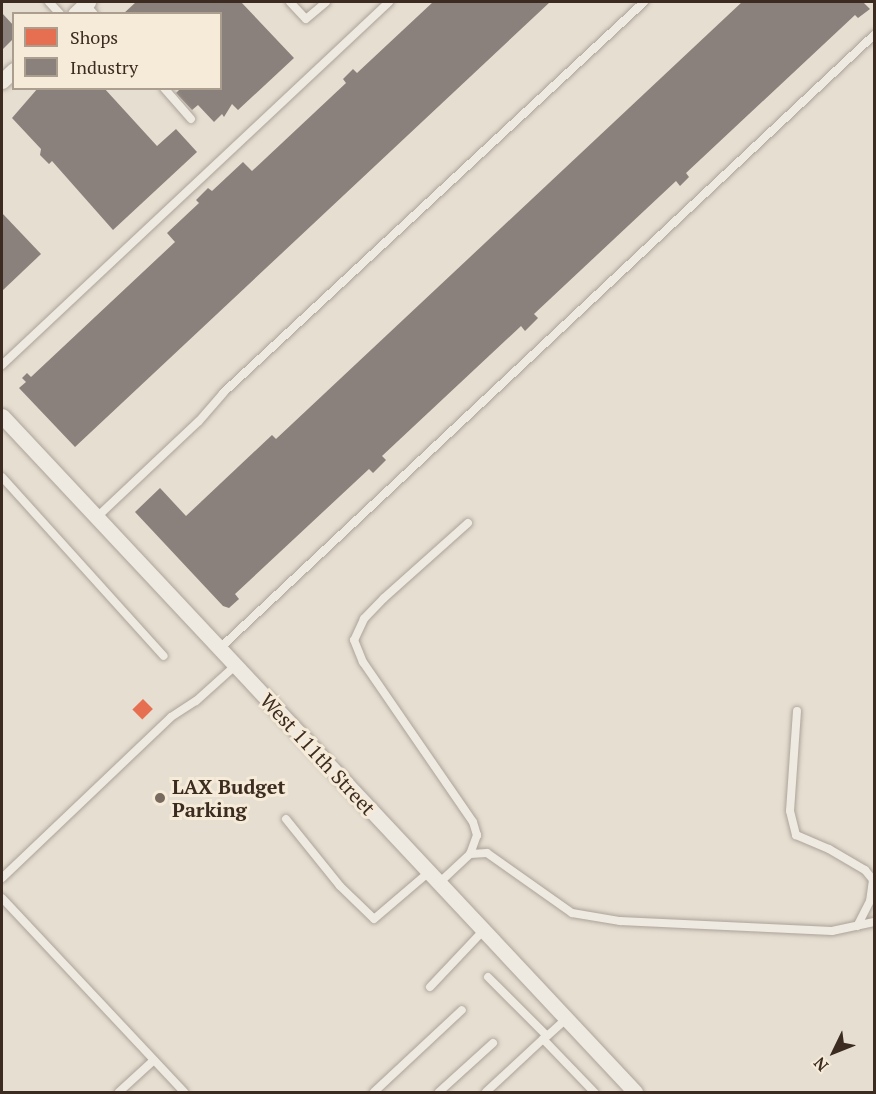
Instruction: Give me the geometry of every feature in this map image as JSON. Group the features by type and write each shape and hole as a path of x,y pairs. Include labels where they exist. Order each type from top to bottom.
{"street":[{"name":"West 111th Street","path":"2,416 635,1092"}],"lane":[{"path":"290,2 306,19 326,2"},
{"path":"2,365 389,2"},
{"path":"97,517 200,421 223,393 644,2"},
{"path":"219,649 874,34"},
{"path":"166,90 191,119"},
{"path":"2,477 164,656"},
{"path":"468,523 384,598 364,620 354,640 363,662 473,822 477,835 470,854"},
{"path":"2,878 171,717 196,701 236,665"},
{"path":"797,711 790,811 796,836 829,849 865,870 873,880 870,901 857,926"},
{"path":"286,819 340,886 374,919 470,854 487,853 572,913 620,921 832,931 874,922"},
{"path":"2,898 184,1092"},
{"path":"430,987 483,931"},
{"path":"488,977 594,1092"},
{"path":"374,1092 462,1010"},
{"path":"486,1092 566,1019"},
{"path":"439,1092 493,1043"},
{"path":"119,1092 154,1060"}],"building: Shops":[{"path":"143,699 153,709 142,720 132,710"}],"building: Industry":[{"path":"136,2 241,2 294,58 238,110 232,104 224,117 222,114 214,122 198,105 192,110 176,93 179,90 222,90 222,12 125,12"},
{"path":"433,2 550,2 75,447 19,388 26,382 22,378 27,373 31,377 175,242 167,233 199,203 196,200 208,188 212,191 243,162 252,171 346,83 343,79 353,69 357,73"},
{"path":"742,2 863,2 870,9 858,18 855,15 686,173 689,177 680,186 676,181 534,314 538,318 525,331 521,326 382,456 386,460 373,473 369,469 235,594 239,599 229,608 223,606 135,512 160,488 186,516 272,435 276,439"},
{"path":"2,13 12,24 12,40 2,50"},
{"path":"36,90 106,90 157,146 176,129 197,152 113,230 52,161 49,164 40,155 41,149 12,118"},
{"path":"2,213 41,254 2,291"}],"place":[{"name":"LAX Budget Parking","path":"160,798"}]}
